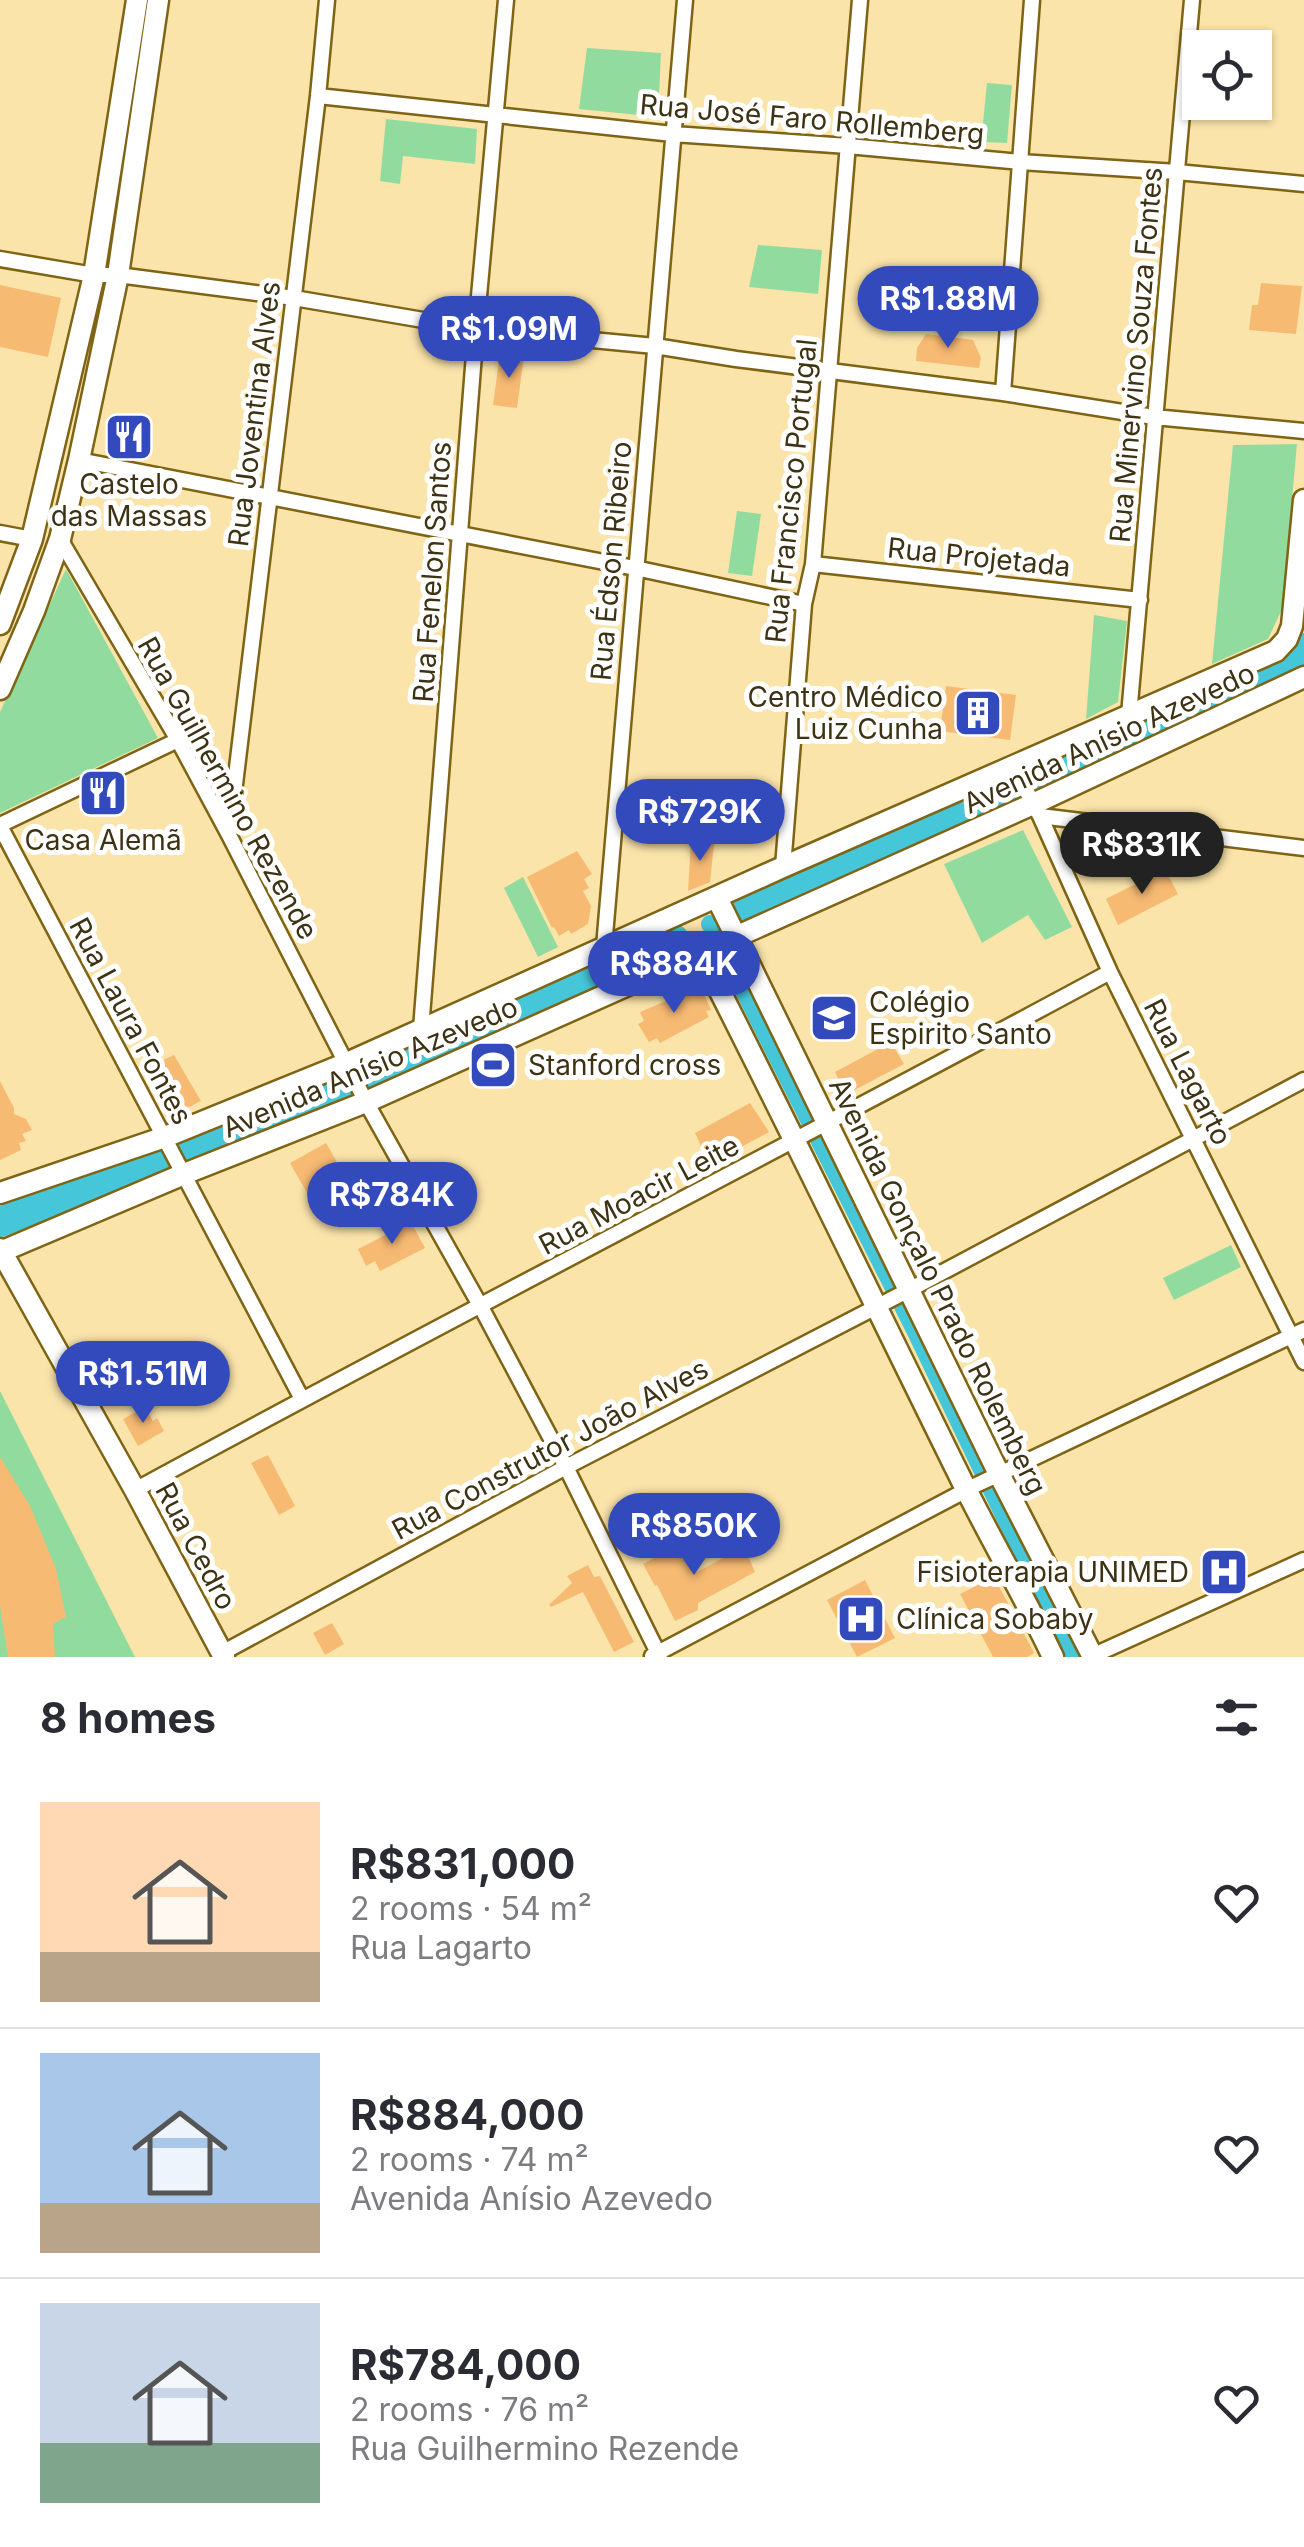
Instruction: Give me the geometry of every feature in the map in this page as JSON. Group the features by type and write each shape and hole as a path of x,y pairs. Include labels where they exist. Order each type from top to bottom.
{"street":[{"path":"0,624 32,540 94,276 136,0"},
{"path":"0,688 60,539 79,460 118,275 158,0"},
{"name":"Rua Joventina Alves","path":"229,834 327,0"},
{"name":"Rua Fenelon Santos","path":"421,1029 506,0"},
{"name":"Rua Édson Ribeiro","path":"604,947 685,0"},
{"name":"Rua Francisco Portugal","path":"783,867 804,604 813,564 860,0"},
{"path":"1004,394 1032,0"},
{"name":"Rua Minervino Souza Fontes","path":"1129,715 1192,0"},
{"name":"Rua José Faro Rollemberg","path":"318,96 673,134 1304,184"},
{"path":"0,259 94,276 118,275 294,298 476,328 655,346 1154,417 1304,431"},
{"path":"79,460 804,604"},
{"name":"Avenida Anísio Azevedo","path":"0,1193 72,1161 167,1142 349,1068 421,1029 783,867 1016,773 1129,715 1276,652 1292,626 1304,500"},
{"path":"0,533 32,540"},
{"name":"Rua Guilhermino Rezende","path":"60,539 178,740 365,1100"},
{"name":"Rua Projetada","path":"813,564 1140,600"},
{"name":"Avenida Anísio Azevedo","path":"1,1251 182,1170 365,1100 700,954 1304,677"},
{"path":"0,826 178,740"},
{"name":"Rua Lagarto","path":"1016,773 1194,1139 1298,1332 1304,1362"},
{"path":"1033,804 1304,848"},
{"name":"Rua Laura Fontes","path":"0,826 302,1399"},
{"name":"Avenida Gonçalo Prado Rolemberg","path":"717,898 823,1126 1092,1657"},
{"path":"700,954 882,1303 1053,1657"},
{"path":"823,1126 1110,972"},
{"name":"Rua Construtor João Alves","path":"223,1655 566,1467 1304,1080"},
{"path":"365,1100 482,1306 566,1467 656,1656 970,1488 1298,1332"},
{"name":"Rua Moacir Leite","path":"135,1490 823,1126"},
{"name":"Rua Cedro","path":"1,1251 223,1655"},
{"path":"1092,1657 1304,1560"}],"green space":[{"path":"587,48 661,53 658,117 579,109"},
{"path":"987,83 1012,85 1007,143 981,142"},
{"path":"386,119 477,129 475,164 403,156 400,184 380,181"},
{"path":"758,245 822,250 818,294 749,287"},
{"path":"1297,444 1282,609 1268,639 1212,664 1233,445"},
{"path":"737,511 761,514 752,576 728,573"},
{"path":"66,569 158,738 0,813 0,712"},
{"path":"1094,615 1127,621 1118,702 1086,719"},
{"path":"1023,830 1072,927 1045,940 1028,915 982,943 944,864"},
{"path":"523,877 558,947 538,957 504,888"},
{"path":"1231,1245 1241,1267 1174,1300 1163,1278"},
{"path":"0,1391 135,1657 0,1657"}],"building":[{"path":"1261,283 1302,286 1296,334 1249,330 1252,305 1258,305"},
{"path":"0,285 61,298 48,357 0,347"},
{"path":"926,334 973,340 981,358 979,368 916,361 917,348"},
{"path":"500,353 524,356 517,408 493,405"},
{"name":"Centro Médico Luiz Cunha","path":"946,686 1016,695 1010,740 940,731"},
{"path":"691,840 714,844 710,882 688,891"},
{"path":"577,851 592,874 584,879 589,888 583,891 591,906 588,924 559,936 527,877"},
{"path":"1165,869 1178,894 1118,925 1106,899"},
{"path":"695,989 704,994 711,1010 706,1011 709,1017 660,1043 657,1038 649,1042 638,1024 644,1021 640,1012"},
{"path":"891,1042 904,1064 845,1095 835,1072"},
{"path":"174,1055 201,1101 177,1113 152,1065"},
{"path":"0,1081 14,1114 26,1119 32,1130 22,1134 26,1141 19,1143 21,1150 0,1160"},
{"path":"750,1103 769,1132 709,1164 695,1133"},
{"path":"326,1143 346,1178 310,1198 290,1163"},
{"path":"411,1222 425,1248 380,1271 375,1261 366,1266 358,1249"},
{"path":"145,1407 164,1431 138,1446 123,1419"},
{"path":"268,1455 295,1506 279,1515 251,1463"},
{"path":"0,1457 30,1506 56,1569 66,1617 53,1624 55,1657 8,1657 0,1606"},
{"path":"680,1544 695,1573 744,1547 755,1572 698,1603 698,1610 675,1621 643,1564"},
{"path":"588,1565 594,1577 600,1576 634,1642 614,1652 583,1592 549,1605 572,1583 567,1576"},
{"path":"994,1577 1034,1653 1027,1657 993,1657 960,1594"},
{"name":"Clínica Sobaby","path":"865,1580 895,1638 857,1657 827,1600"},
{"path":"332,1623 344,1644 325,1655 313,1633"}],"waterway":[{"path":"742,910 1275,670 1292,662 1304,648"},
{"path":"710,924 716,935"},
{"path":"0,1222 221,1138 451,1042 674,939"},
{"path":"730,963 916,1332 1072,1657"}],"place":[{"name":"Castelo das Massas","path":"129,437"},
{"name":"Centro Médico Luiz Cunha","path":"978,713"},
{"name":"Casa Alemã","path":"103,793"},
{"name":"Colégio Espirito Santo","path":"834,1018"},
{"name":"Stanford cross","path":"493,1065"},
{"name":"Fisioterapia UNIMED","path":"1224,1572"},
{"name":"Clínica Sobaby","path":"861,1619"}]}
